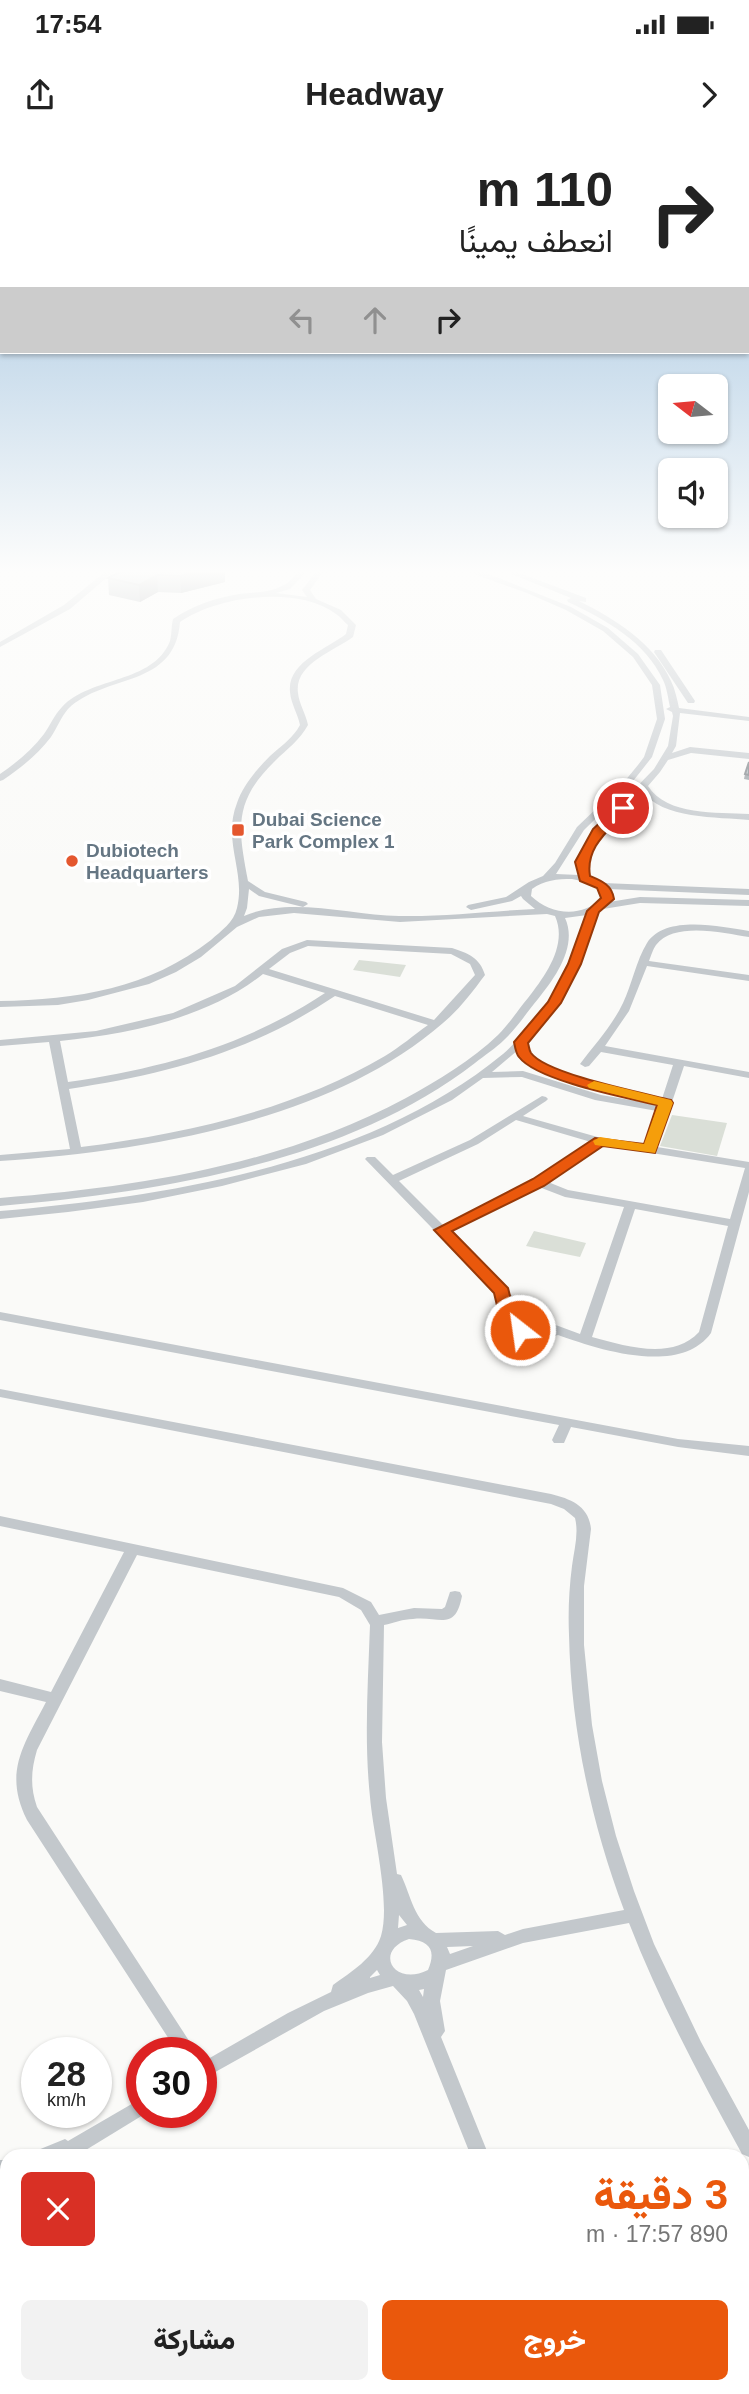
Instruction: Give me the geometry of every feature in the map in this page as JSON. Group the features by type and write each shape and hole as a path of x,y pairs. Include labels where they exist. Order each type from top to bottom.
{"street":[{"path":"0,778 32,754 65,709 81,697 138,673"},
{"path":"234,924 242,909 245,895 233,841 240,806 259,773 300,734 304,725 294,692 300,673"},
{"path":"242,881 262,894 285,901 338,908 387,911 485,905 509,899 547,877 563,861 584,824 614,799 639,771 656,742 662,707 650,673"},
{"path":"584,878 582,862 589,843 608,820 644,787 666,758 676,726 676,708 663,673"},
{"path":"674,673 691,701"},
{"path":"671,689 691,701 722,713"},
{"path":"662,707 749,716"},
{"path":"676,726 693,718 722,713"},
{"path":"666,758 690,750 749,756"},
{"path":"644,787 652,800 667,807 749,817"},
{"path":"0,1215 105,1206 261,1174 374,1134 426,1109 481,1075 521,1042 539,1023 566,983 598,908 607,899 607,892 584,878 547,877"},
{"path":"601,886 749,892"},
{"path":"527,888 526,897 532,905 559,914 640,900 749,903"},
{"path":"0,1004 53,1002 130,986 188,962 234,924 257,914 294,910 400,919 546,911"},
{"path":"0,1202 117,1191 217,1172 320,1141 399,1106 461,1070 524,1013 548,978 563,942 565,928 559,914"},
{"path":"585,1064 627,1006 651,943 671,931 702,928 749,934"},
{"path":"0,1043 124,1029 176,1015 210,1003 264,971 286,951 307,943 453,951 478,965 480,975 456,1005 435,1023 370,1067 285,1105 187,1134 76,1152 0,1158"},
{"path":"645,963 749,978"},
{"path":"264,971 435,1023"},
{"path":"64,1086 146,1073 220,1052 284,1024 334,992"},
{"path":"54,1039 76,1152"},
{"path":"521,1042 525,1056 537,1065 613,1096"},
{"path":"599,1048 749,1075"},
{"path":"650,1150 679,1064"},
{"path":"481,1075 523,1074 664,1106"},
{"path":"633,1100 670,1089"},
{"path":"392,1180 448,1155 516,1117 542,1099"},
{"path":"633,1100 659,1122"},
{"path":"371,1159 502,1292 506,1318 511,1325 526,1332 564,1334 657,1353 682,1350 700,1340 708,1326 749,1168 600,1141 516,1117"},
{"path":"442,1230 539,1183 600,1141"},
{"path":"539,1183 565,1193 630,1207 734,1224"},
{"path":"585,1339 630,1207"},
{"path":"0,1316 678,1443 749,1459"},
{"path":"0,1393 551,1499 575,1509 582,1518 584,1527 577,1581 576,1627 584,1726 604,1817 635,1915 686,2033 749,2148"},
{"path":"559,1440 567,1422"},
{"path":"678,1443 749,1451"},
{"path":"0,1521 343,1593 366,1606 375,1621 378,1636 376,1769 392,1910 384,1970 418,2003 477,2149"},
{"path":"133,1549 29,1750 23,1766 22,1783 25,1800 178,2037"},
{"path":"375,1621 414,1613 444,1615 452,1610 455,1596"},
{"path":"0,1685 55,1699"},
{"path":"387,1857 404,1908 441,1951 432,2010 441,2055"},
{"path":"310,2011 364,1972 385,1947 402,1933 428,1937 523,1936 635,1915"},
{"path":"217,2064 310,2011 357,1989 396,1980 415,1984 438,1970 523,1936"},
{"path":"68,2149 126,2115"}],"shaded area":[{"path":"359,960 406,965 400,977 353,970"},
{"path":"672,1115 727,1123 717,1156 660,1146"},
{"path":"534,1231 586,1243 580,1257 526,1246"}],"slow traffic":[{"path":"594,1085 666,1103 650,1150 600,1141"}],"place":[{"name":"Dubai Science Park Complex 1","path":"238,830"},
{"name":"Dubiotech Headquarters","path":"72,861"}],"route":[{"path":"520,1330 506,1318 502,1292 442,1230 539,1183 600,1141 650,1150 666,1103 575,1080 545,1069 525,1056 521,1042 554,1003 566,983 593,911 603,906 607,899 607,892 601,886 584,878 583,855 598,831 623,808"}]}
